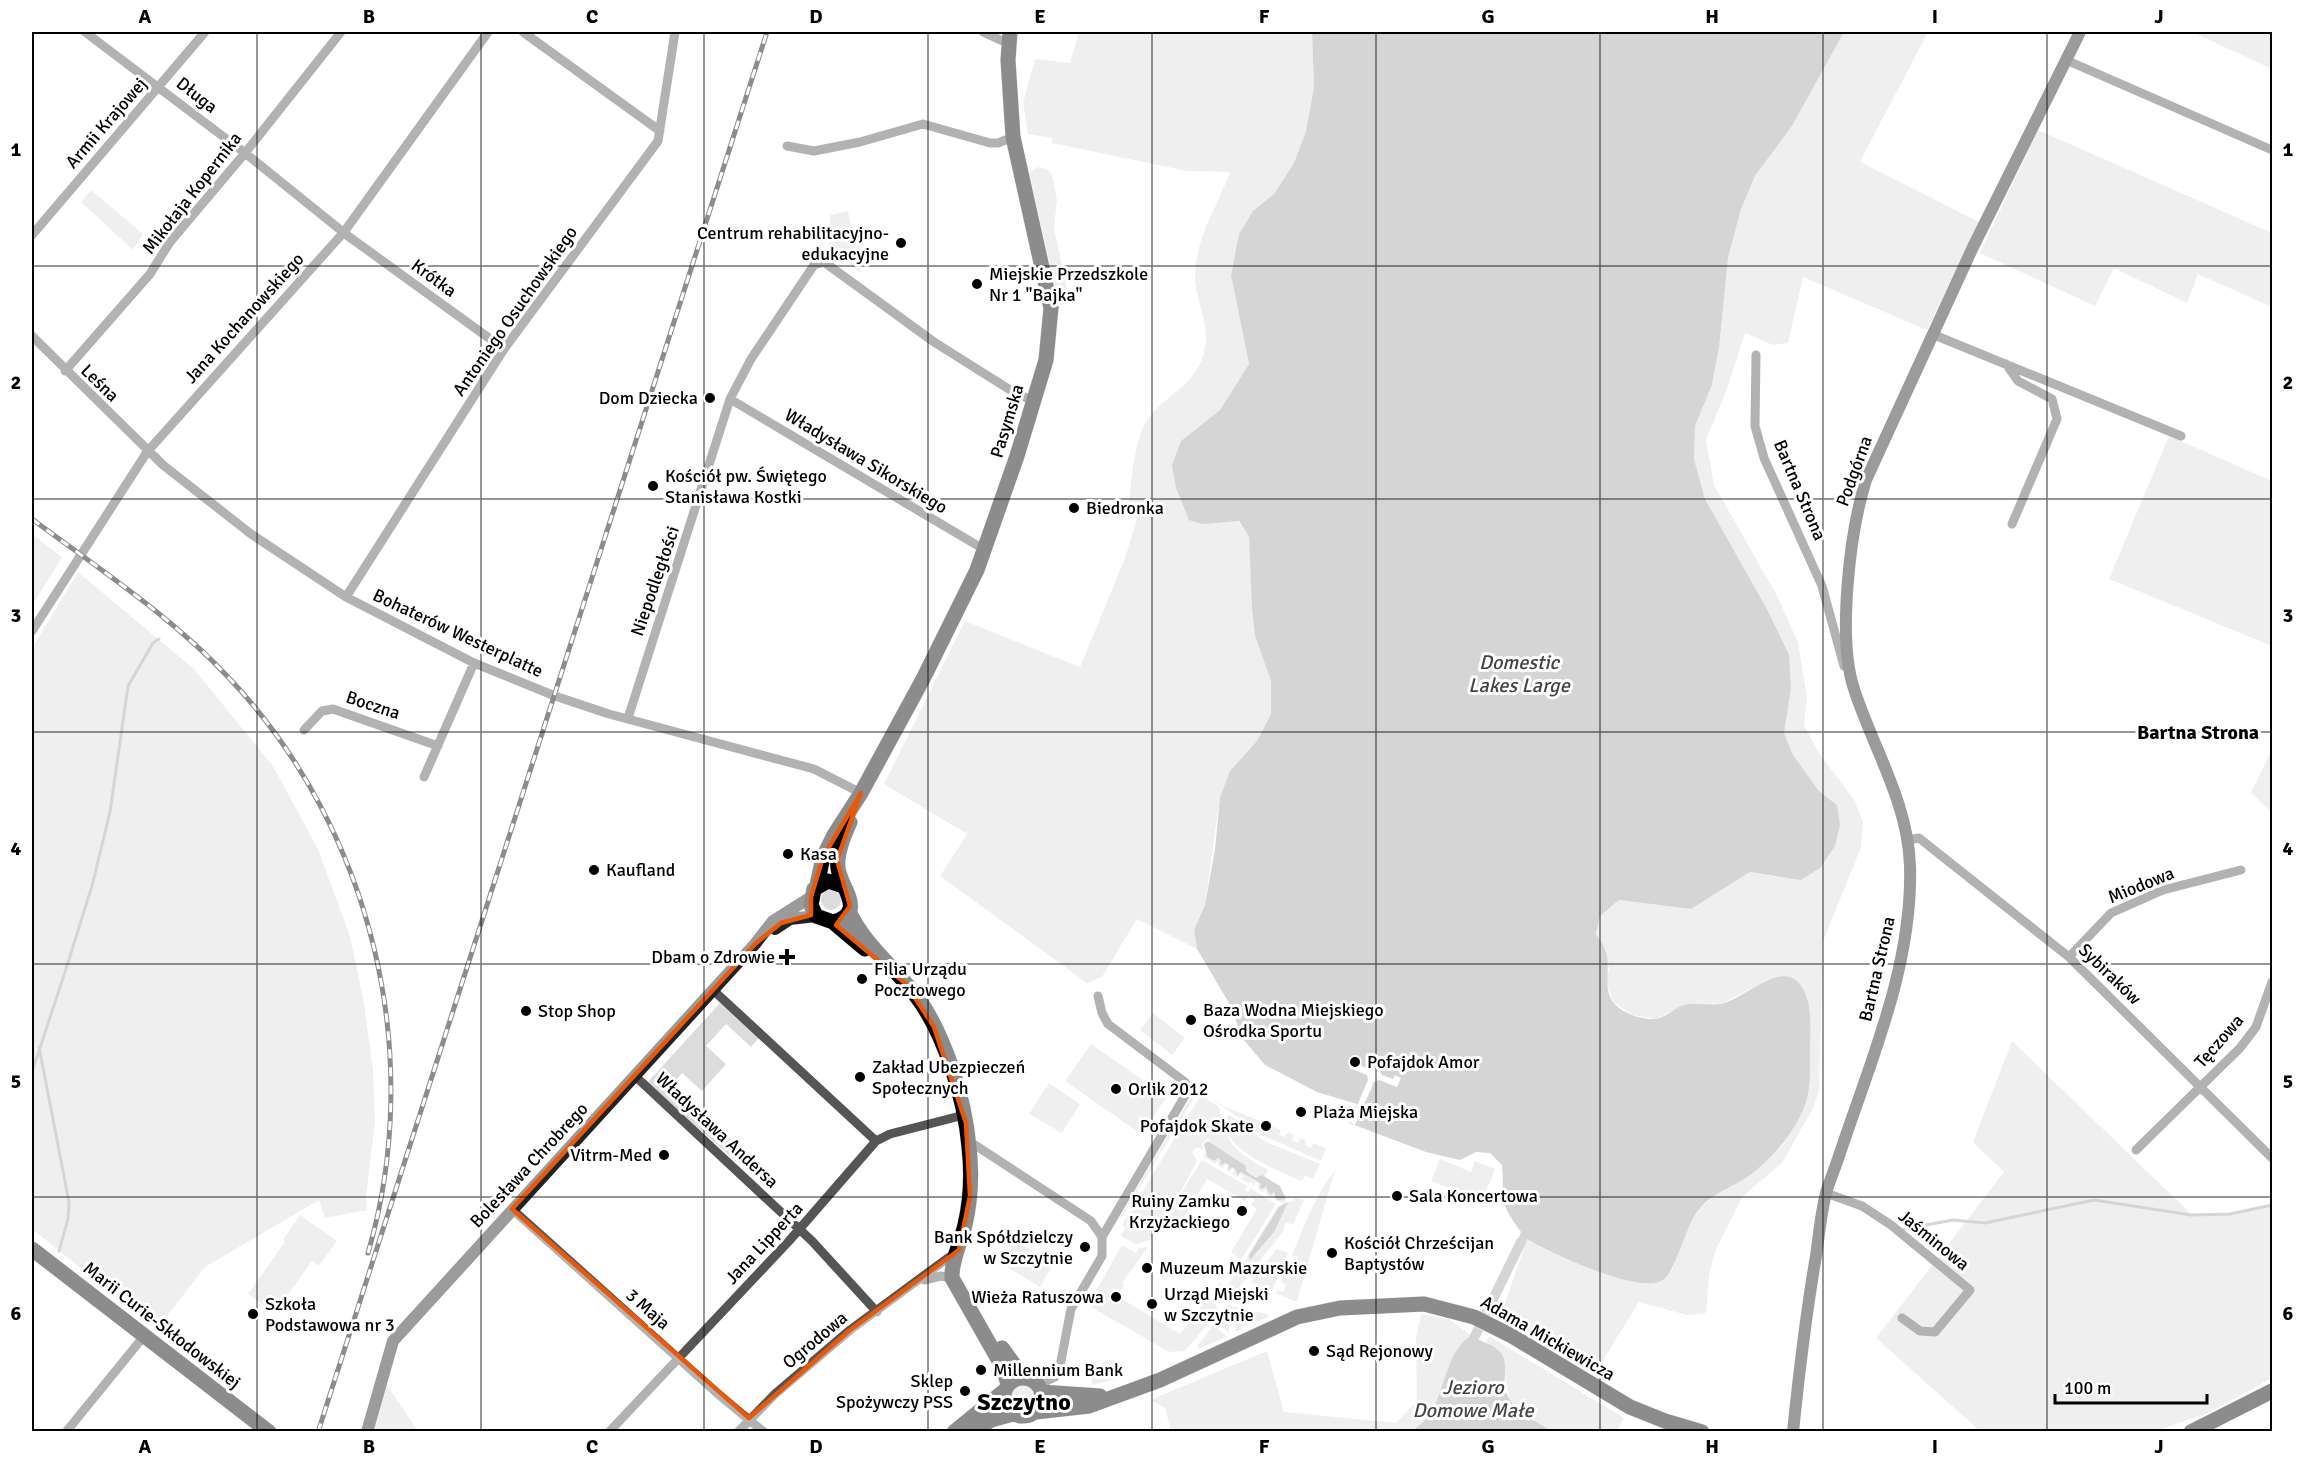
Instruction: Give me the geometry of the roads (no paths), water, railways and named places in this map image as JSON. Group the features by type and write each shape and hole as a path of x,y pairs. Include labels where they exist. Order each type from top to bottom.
{"main road":[{"name":"Pasymska","path":"814,891 823,857 861,793 944,639 985,550 1034,401 1048,348 1052,314 1014,137 1010,38"},
{"name":"Pasymska","path":"843,886 837,860 861,793"},
{"path":"898,976 832,922 812,912 814,891 833,881 843,886 850,901 849,911 857,930 918,998 934,1027 953,1075 964,1115 969,1146 970,1196 959,1250 953,1265 952,1278 1002,1366 1006,1388 1005,1404 1013,1414"},
{"path":"832,922 843,918 849,911"},
{"name":"Marii Curie-Skłodowskiej","path":"32,1249 262,1430"},
{"path":"959,1250 964,1287 1023,1377 1040,1389 1089,1396 1118,1395"},
{"name":"Adama Mickiewicza","path":"1036,1412 1089,1406 1160,1380 1298,1317 1340,1308 1381,1304 1424,1304 1474,1317 1630,1407 1665,1421 1702,1431"},
{"path":"954,1431 1006,1388 1023,1377"},
{"path":"974,1431 992,1420 1013,1414 1026,1417 1036,1412 1041,1402 1040,1389"},
{"path":"2191,1431 2272,1391"}],"street":[{"name":"Długa","path":"85,32 245,153 344,232"},
{"name":"Armii Krajowej","path":"32,235 205,32"},
{"name":"Mikołaja Kopernika","path":"65,371 150,274 170,242 245,153 341,32"},
{"name":"Jana Kochanowskiego","path":"32,631 147,452 344,232 488,32"},
{"path":"523,32 660,131"},
{"name":"Antoniego Osuchowskiego","path":"346,597 504,350 658,141 675,32"},
{"path":"983,32 1010,38"},
{"name":"Podgórna","path":"1848,666 1849,579 1859,503 1866,480 1932,334 2080,32"},
{"path":"2066,60 2272,150"},
{"path":"787,146 814,151 861,142 923,124 990,143 998,143 1014,137"},
{"name":"Krótka","path":"344,232 504,350"},
{"name":"Niepodległości","path":"628,718 730,399 751,359 814,265 824,262 933,341 1015,393 1034,401"},
{"path":"1932,334 2181,436"},
{"name":"Leśna","path":"32,336 147,452"},
{"name":"Bartna Strona","path":"1756,355 1755,426 1764,458 1822,586 1844,666 1848,666 1854,689 1895,795 1908,840 1909,892 1904,950 1876,1049 1826,1193 1805,1322 1793,1431"},
{"path":"2006,364 2018,381 2052,399 2057,419 2012,524"},
{"name":"Władysława Sikorskiego","path":"730,399 985,550"},
{"name":"Bohaterów Westerplatte","path":"147,452 251,534 346,597 474,663 555,696 814,769 861,793"},
{"path":"424,777 474,663"},
{"name":"Boczna","path":"304,730 322,711 333,709 438,746"},
{"name":"Sybiraków","path":"1908,840 1919,838 2069,957 2272,1158"},
{"name":"Miodowa","path":"2069,957 2111,913 2163,890 2241,870"},
{"name":"Bolesława Chrobrego","path":"367,1431 393,1341 755,944 773,921 814,891"},
{"name":"Bolesława Chrobrego","path":"755,944 790,919 816,916"},
{"name":"Tęczowa","path":"2136,1150 2240,1048 2256,1027 2272,982"},
{"path":"713,990 876,1141"},
{"path":"1040,1389 1059,1371 1071,1309 1102,1256 1102,1237 1189,1089 1185,1082 1108,1024 1102,1014 1098,996"},
{"name":"Władysława Andersa","path":"635,1076 799,1229 877,1312"},
{"name":"Jana Lipperta","path":"609,1431 799,1229 876,1141 890,1134 964,1115"},
{"path":"969,1146 975,1145 1091,1221 1102,1237"},
{"name":"Jaśminowa","path":"1826,1193 1862,1206 1891,1225 1970,1290 1935,1332 1920,1332 1902,1318"},
{"name":"3 Maja","path":"512,1209 740,1414 749,1418 764,1431"},
{"name":"Ogrodowa","path":"738,1431 749,1418 850,1330 919,1282 959,1250"},
{"name":"Ogrodowa","path":"919,1282 941,1276 952,1278"},
{"path":"66,1431 144,1336"}],"water":[{"name":"Domestic Lakes Large","path":"1312,32 1844,32 1792,126 1755,176 1741,209 1728,258 1719,348 1712,385 1695,426 1694,459 1705,499 1768,611 1789,655 1791,688 1784,733 1793,755 1819,791 1837,805 1840,825 1835,846 1820,868 1801,880 1750,872 1691,909 1619,900 1600,916 1596,934 1607,956 1607,983 1613,1002 1626,1012 1638,1017 1659,1018 1688,1004 1724,1003 1776,977 1786,976 1795,980 1803,989 1810,1011 1809,1089 1806,1103 1798,1120 1777,1150 1750,1175 1701,1206 1671,1269 1663,1280 1651,1283 1635,1282 1616,1277 1574,1262 1527,1239 1526,1243 1518,1240 1521,1232 1505,1206 1502,1165 1490,1153 1476,1152 1460,1160 1426,1152 1349,1123 1357,1104 1317,1092 1265,1065 1243,1039 1229,1003 1197,949 1194,930 1205,905 1215,849 1220,797 1230,771 1257,741 1271,714 1271,681 1255,636 1249,537 1239,521 1202,524 1189,520 1176,488 1172,465 1181,441 1220,410 1249,364 1231,275 1239,234 1253,211 1274,194 1294,163 1306,131 1314,87"},
{"path":"1208,1141 1246,1166 1246,1171 1256,1178 1262,1175 1280,1186 1286,1199 1277,1200 1274,1192 1270,1195 1266,1187 1260,1189 1261,1184 1241,1172 1237,1175 1235,1169 1232,1167 1229,1170 1229,1165 1225,1163 1220,1165 1221,1161 1218,1158 1214,1161 1207,1157 1204,1144"},
{"path":"1288,1202 1274,1232 1250,1260 1249,1255 1279,1207"},
{"name":"Jezioro Domowe Małe","path":"1472,1336 1493,1347 1503,1356 1505,1388 1511,1401 1551,1431 1412,1431 1432,1411 1452,1358 1464,1341"}],"waterway":[{"path":"65,972 92,886 110,812 128,686 153,643 159,639"},
{"path":"32,1072 64,975"},
{"path":"39,1047 69,1202 68,1219 59,1251"},
{"path":"1904,1229 1953,1220 1985,1223 2094,1200 2191,1215 2230,1214 2272,1205"},
{"path":"1474,1338 1521,1242"}],"railway":[{"path":"318,1432 767,32"},
{"path":"32,519 134,594 207,655 278,738 319,804 351,874 374,948 387,1023 391,1100 385,1177 368,1253"}],"place":[{"name":"Centrum rehabilitacyjno- edukacyjne","path":"901,243"},
{"name":"Miejskie Przedszkole Nr 1 \"Bajka\"","path":"977,284"},
{"name":"Dom Dziecka","path":"710,398"},
{"name":"Kościół pw. Świętego Stanisława Kostki","path":"653,486"},
{"name":"Biedronka","path":"1074,508"},
{"name":"Kasa","path":"788,854"},
{"name":"Kaufland","path":"594,870"},
{"name":"Dbam o Zdrowie","path":"787,957"},
{"name":"Filia Urządu Pocztowego","path":"862,979"},
{"name":"Stop Shop","path":"526,1011"},
{"name":"Baza Wodna Miejskiego Ośrodka Sportu","path":"1191,1020"},
{"name":"Pofajdok Amor","path":"1355,1062"},
{"name":"Zakład Ubezpieczeń Społecznych","path":"860,1077"},
{"name":"Orlik 2012","path":"1116,1089"},
{"name":"Plaża Miejska","path":"1301,1112"},
{"name":"Pofajdok Skate","path":"1266,1126"},
{"name":"Vitrm-Med","path":"664,1155"},
{"name":"Sala Koncertowa","path":"1397,1196"},
{"name":"Ruiny Zamku Krzyżackiego","path":"1242,1211"},
{"name":"Bank Spółdzielczy w Szczytnie","path":"1085,1247"},
{"name":"Kościół Chrześcijan Baptystów","path":"1332,1253"},
{"name":"Muzeum Mazurskie","path":"1147,1268"},
{"name":"Wieża Ratuszowa","path":"1116,1297"},
{"name":"Urząd Miejski w Szczytnie","path":"1152,1304"},
{"name":"Szkoła Podstawowa nr 3","path":"253,1314"},
{"name":"Sąd Rejonowy","path":"1314,1351"},
{"name":"Millennium Bank","path":"981,1370"},
{"name":"Sklep Spożywczy PSS","path":"965,1391"}],"district":[{"name":"Bartna Strona","path":"2198,732"},
{"name":"Szczytno","path":"1024,1402"}]}
